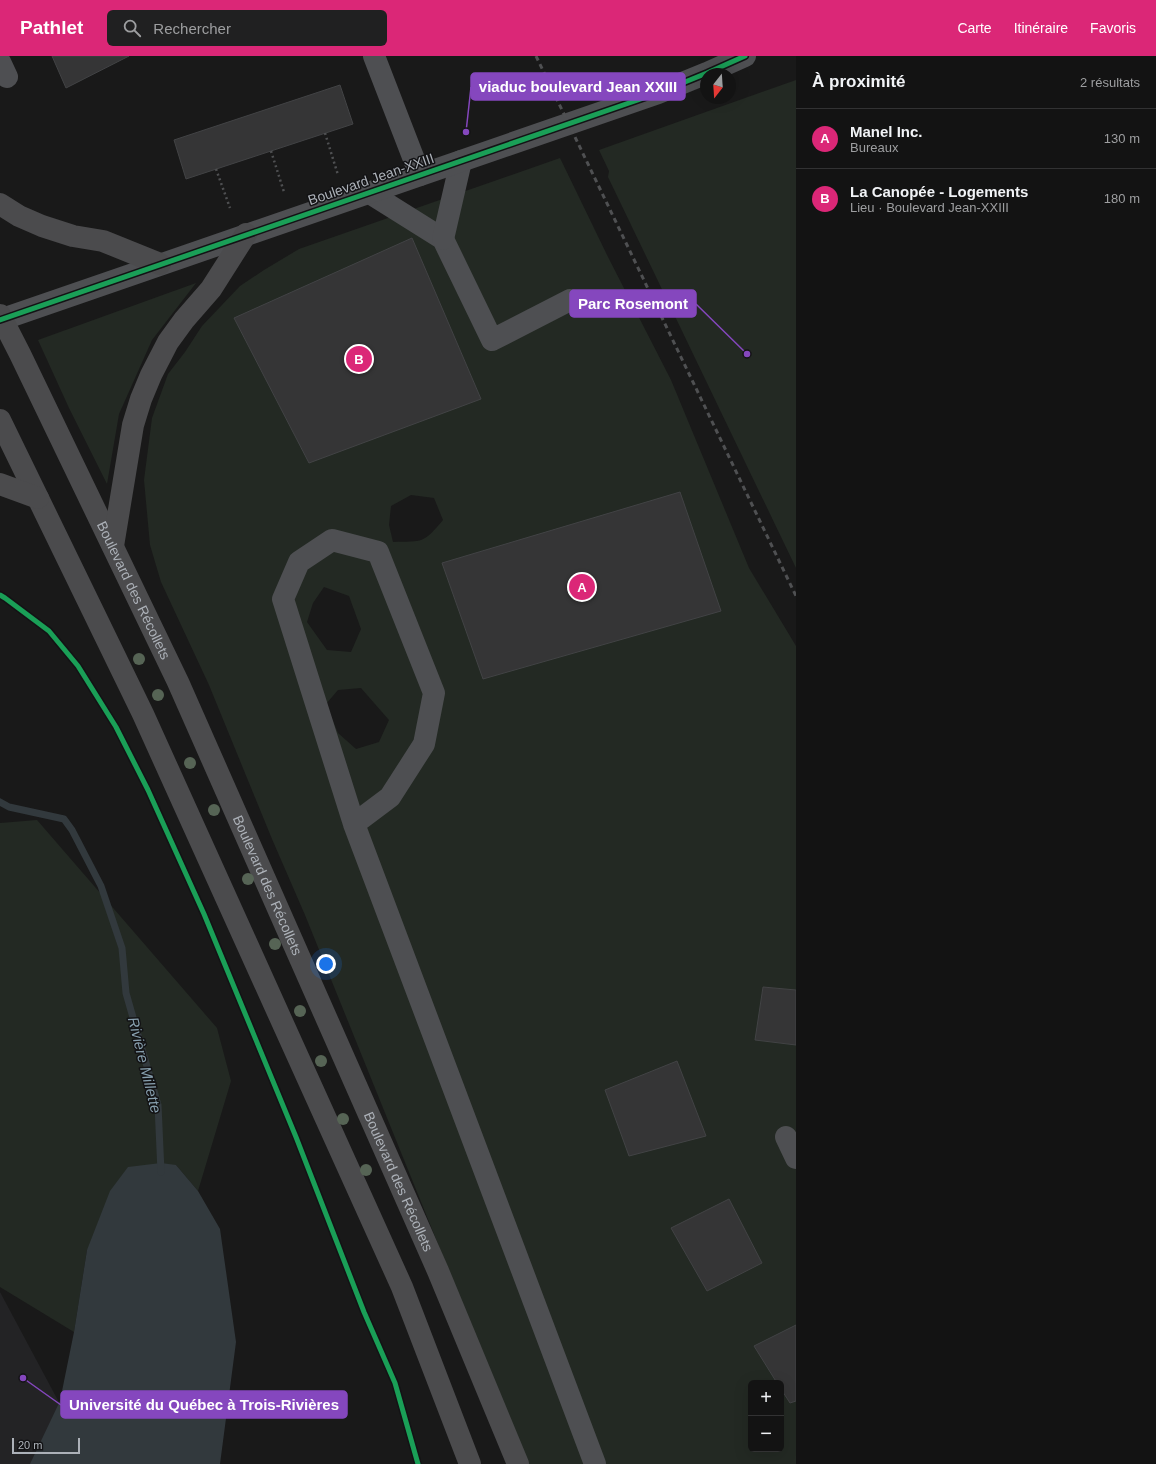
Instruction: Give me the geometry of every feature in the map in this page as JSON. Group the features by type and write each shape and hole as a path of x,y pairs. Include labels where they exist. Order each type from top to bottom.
{"main road":[{"path":"0,204 19,216 42,226 72,236 104,241 160,264"},
{"path":"113,546 132,431 137,412 151,375 168,342 184,320 211,289 246,234"},
{"name":"Boulevard des Récollets","path":"1,318 20,354 178,682 426,1242 518,1464"},
{"path":"0,420 143,714 402,1287 470,1464"},
{"path":"0,484 38,498"}],"street":[{"path":"374,56 420,174"},
{"name":"Boulevard Jean-XXIII","path":"1,318 658,93 745,56"},
{"path":"443,239 461,161"},
{"path":"368,192 443,239 492,340 570,300"},
{"path":"354,824 390,797 424,744 434,693 378,552 332,540 299,562 283,599 354,824 595,1464"},
{"path":"786,1137 796,1158"}],"path":[{"path":"325,133 338,175"},
{"path":"271,150 284,192"},
{"path":"216,168 230,208"}],"shaded area":[{"path":"796,80 796,568 608,177 609,171 599,150 728,104 736,104 736,101"},
{"path":"560,158 608,257 671,380 749,568 796,646 796,1464 527,1464 305,915 209,685 161,582 150,545 144,480 152,418 168,374 202,326 240,286 299,249","holes":["411,495 434,498 443,520 422,540 411,542 393,542 389,525 391,506","324,587 349,596 361,629 351,652 327,650 307,622 313,603","361,688 389,720 379,742 356,749 338,733 326,704 338,690"]},
{"path":"196,283 152,340 119,414 107,484 69,408 38,340"},
{"path":"37,820 217,1028 231,1081 198,1191 176,1165 87,1250 74,1332 0,1287 0,823"},
{"path":"161,1163 176,1165 198,1191 220,1229 236,1342 220,1464 30,1464 60,1401 74,1332 87,1250 110,1191 128,1167"},
{"path":"0,1292 92,1464 0,1464"}],"building":[{"path":"52,56 129,56 66,88"},
{"path":"340,85 353,124 186,179 174,140"},
{"path":"412,238 481,399 309,463 234,318"},
{"path":"680,492 721,611 483,679 442,563"},
{"path":"763,987 796,990 796,1045 755,1040"},
{"path":"677,1061 706,1136 629,1156 605,1090"},
{"path":"729,1199 762,1263 707,1291 671,1228"},
{"path":"796,1325 796,1401 790,1403 784,1394 784,1380 775,1380 754,1346"}],"waterway":[{"name":"Rivière Millette","path":"0,802 9,807 64,819 72,830 101,886 122,948 126,993 158,1105 161,1172"}],"railway":[{"path":"536,56 796,596"}],"cycle path":[{"path":"0,320 658,93 745,56"},
{"path":"0,595 49,631 78,666 116,727 148,790 204,914 296,1137 364,1312 395,1383 418,1464"}],"place":[{"name":"viaduc boulevard Jean XXIII","path":"466,132"},
{"name":"Parc Rosemont","path":"747,354"},
{"name":"La Canopée - Logements","path":"359,359"},
{"name":"Manel Inc.","path":"582,587"},
{"name":"Université du Québec à Trois-Rivières","path":"23,1378"}]}
